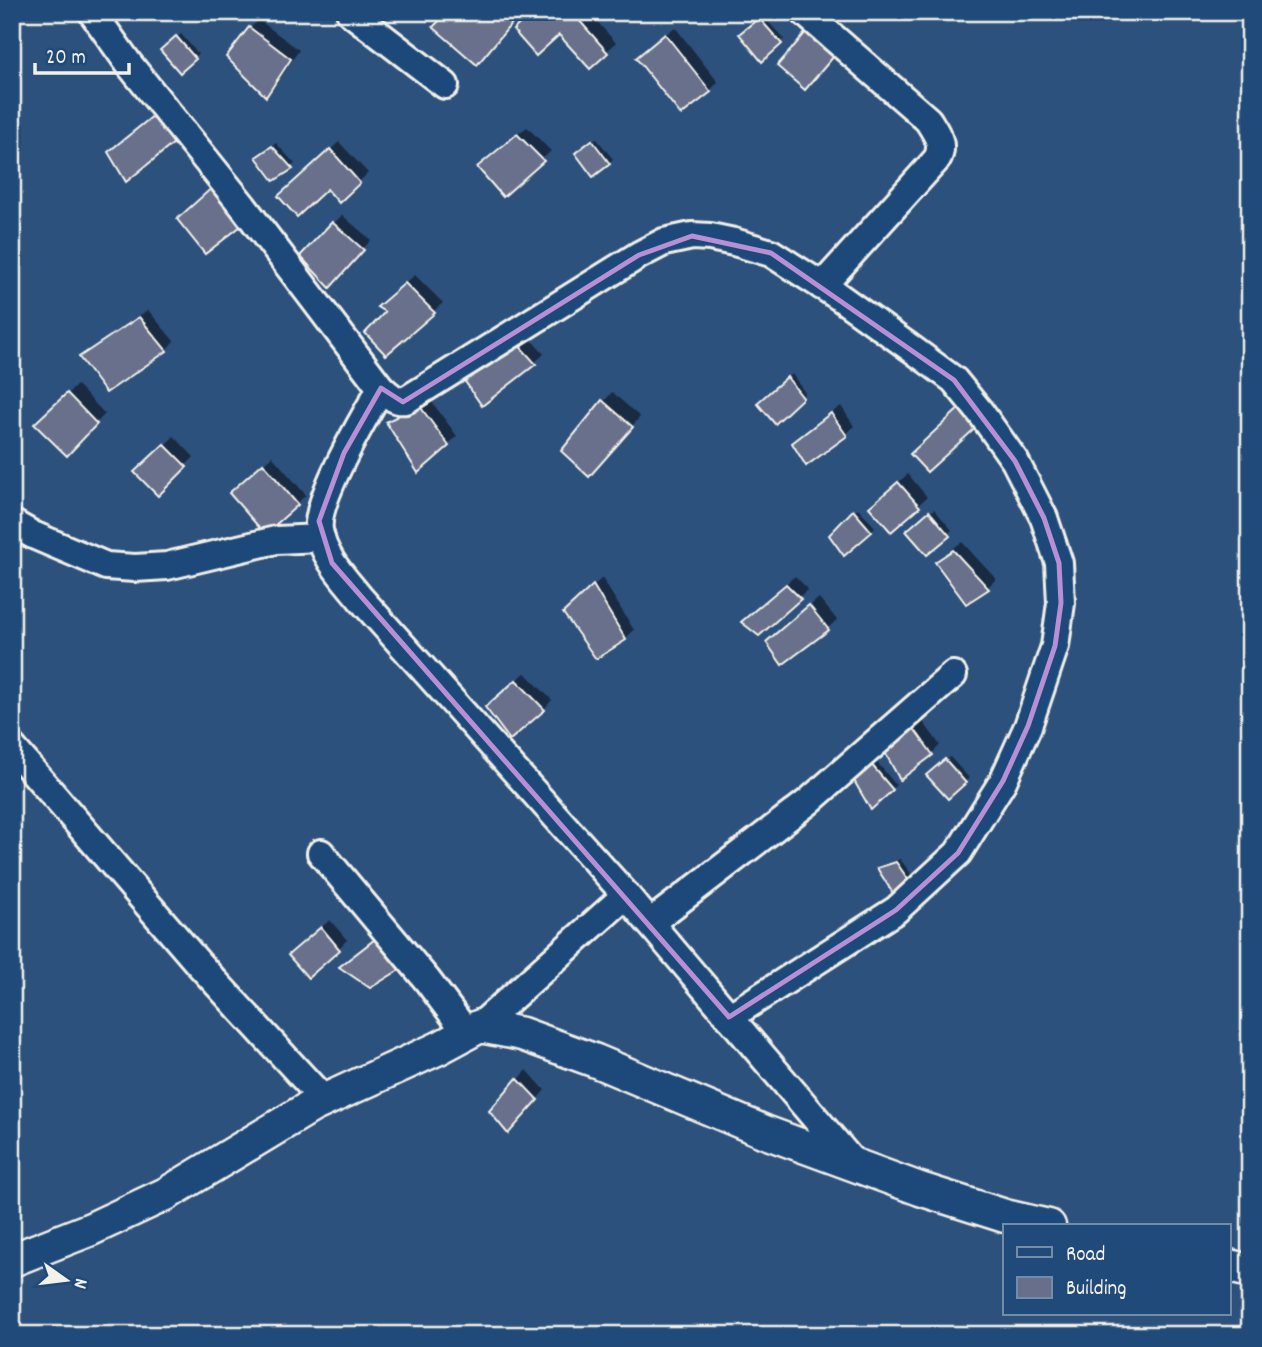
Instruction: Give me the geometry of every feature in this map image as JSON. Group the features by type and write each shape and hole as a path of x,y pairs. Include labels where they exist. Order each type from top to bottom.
{"street":[{"path":"92,12 129,64 243,206 381,388 394,399 406,400 664,242 692,236 710,237 771,253 954,380 1015,461 1044,518 1059,563 1061,603 1055,646 1028,726 1003,781 958,853 896,910 729,1017"},
{"path":"350,12 444,85"},
{"path":"804,12 928,120 941,145 937,159 822,286"},
{"path":"381,388 344,453 325,499 319,521 321,538 332,563 360,598 626,895 855,1165"},
{"path":"12,523 33,535 106,566 135,568 167,566 276,540 321,538"},
{"path":"650,923 808,802 953,675"},
{"path":"12,747 198,963 324,1100"},
{"path":"321,853 427,980 474,1030 522,1034 596,1061 765,1132 958,1203 1040,1224"},
{"path":"12,1261 91,1229 166,1194 312,1106 474,1030 626,895"},
{"path":"1230,1266 1250,1271"}],"highlighted area":[{"path":"692,236 771,253 954,380 1015,461 1044,518 1059,563 1061,603 1055,646 1028,726 1003,781 958,853 896,910 729,1017 332,563 319,521 344,453 381,388 403,402 639,255"}],"building":[{"path":"448,12 498,12 513,22 477,65 433,27"},
{"path":"532,12 572,12 608,53 590,69 559,35 536,56 513,30"},
{"path":"759,18 782,44 762,62 739,34"},
{"path":"249,27 291,59 266,97 226,57"},
{"path":"806,32 834,56 805,90 777,66"},
{"path":"665,34 711,92 681,115 636,58"},
{"path":"176,36 196,59 180,73 160,50"},
{"path":"158,112 180,138 126,182 108,152"},
{"path":"517,134 544,161 503,197 477,167"},
{"path":"592,140 610,164 593,177 575,153"},
{"path":"272,146 293,169 274,181 256,157"},
{"path":"330,149 360,183 339,203 327,189 297,217 278,196"},
{"path":"215,185 241,226 205,254 177,219"},
{"path":"332,222 364,250 330,288 300,256"},
{"path":"405,283 435,313 386,355 365,333 385,312 377,307"},
{"path":"139,317 167,351 106,393 79,357"},
{"path":"517,343 536,364 482,406 464,380"},
{"path":"787,377 803,398 775,424 757,403"},
{"path":"67,393 97,424 67,456 34,424"},
{"path":"602,400 633,427 589,477 561,451"},
{"path":"419,405 449,446 418,473 386,422"},
{"path":"963,405 980,424 927,472 910,454"},
{"path":"831,413 847,436 806,466 792,443"},
{"path":"164,444 187,467 158,496 134,472"},
{"path":"263,463 298,505 265,534 229,493"},
{"path":"898,482 920,507 891,532 869,507"},
{"path":"853,510 872,532 844,556 829,535"},
{"path":"929,511 950,536 927,555 906,531"},
{"path":"953,550 989,589 966,604 935,562"},
{"path":"786,584 801,599 759,636 741,622"},
{"path":"593,585 626,640 596,659 563,613"},
{"path":"809,605 829,630 782,665 766,642"},
{"path":"516,680 545,710 510,740 485,707"},
{"path":"910,723 933,755 900,780 882,747"},
{"path":"945,759 966,783 948,799 926,775"},
{"path":"871,764 893,790 871,810 853,779"},
{"path":"896,862 912,885 894,895 877,868"},
{"path":"321,927 340,950 308,978 288,955"},
{"path":"379,936 404,967 370,988 339,967"},
{"path":"517,1078 538,1100 508,1134 489,1111"}]}
